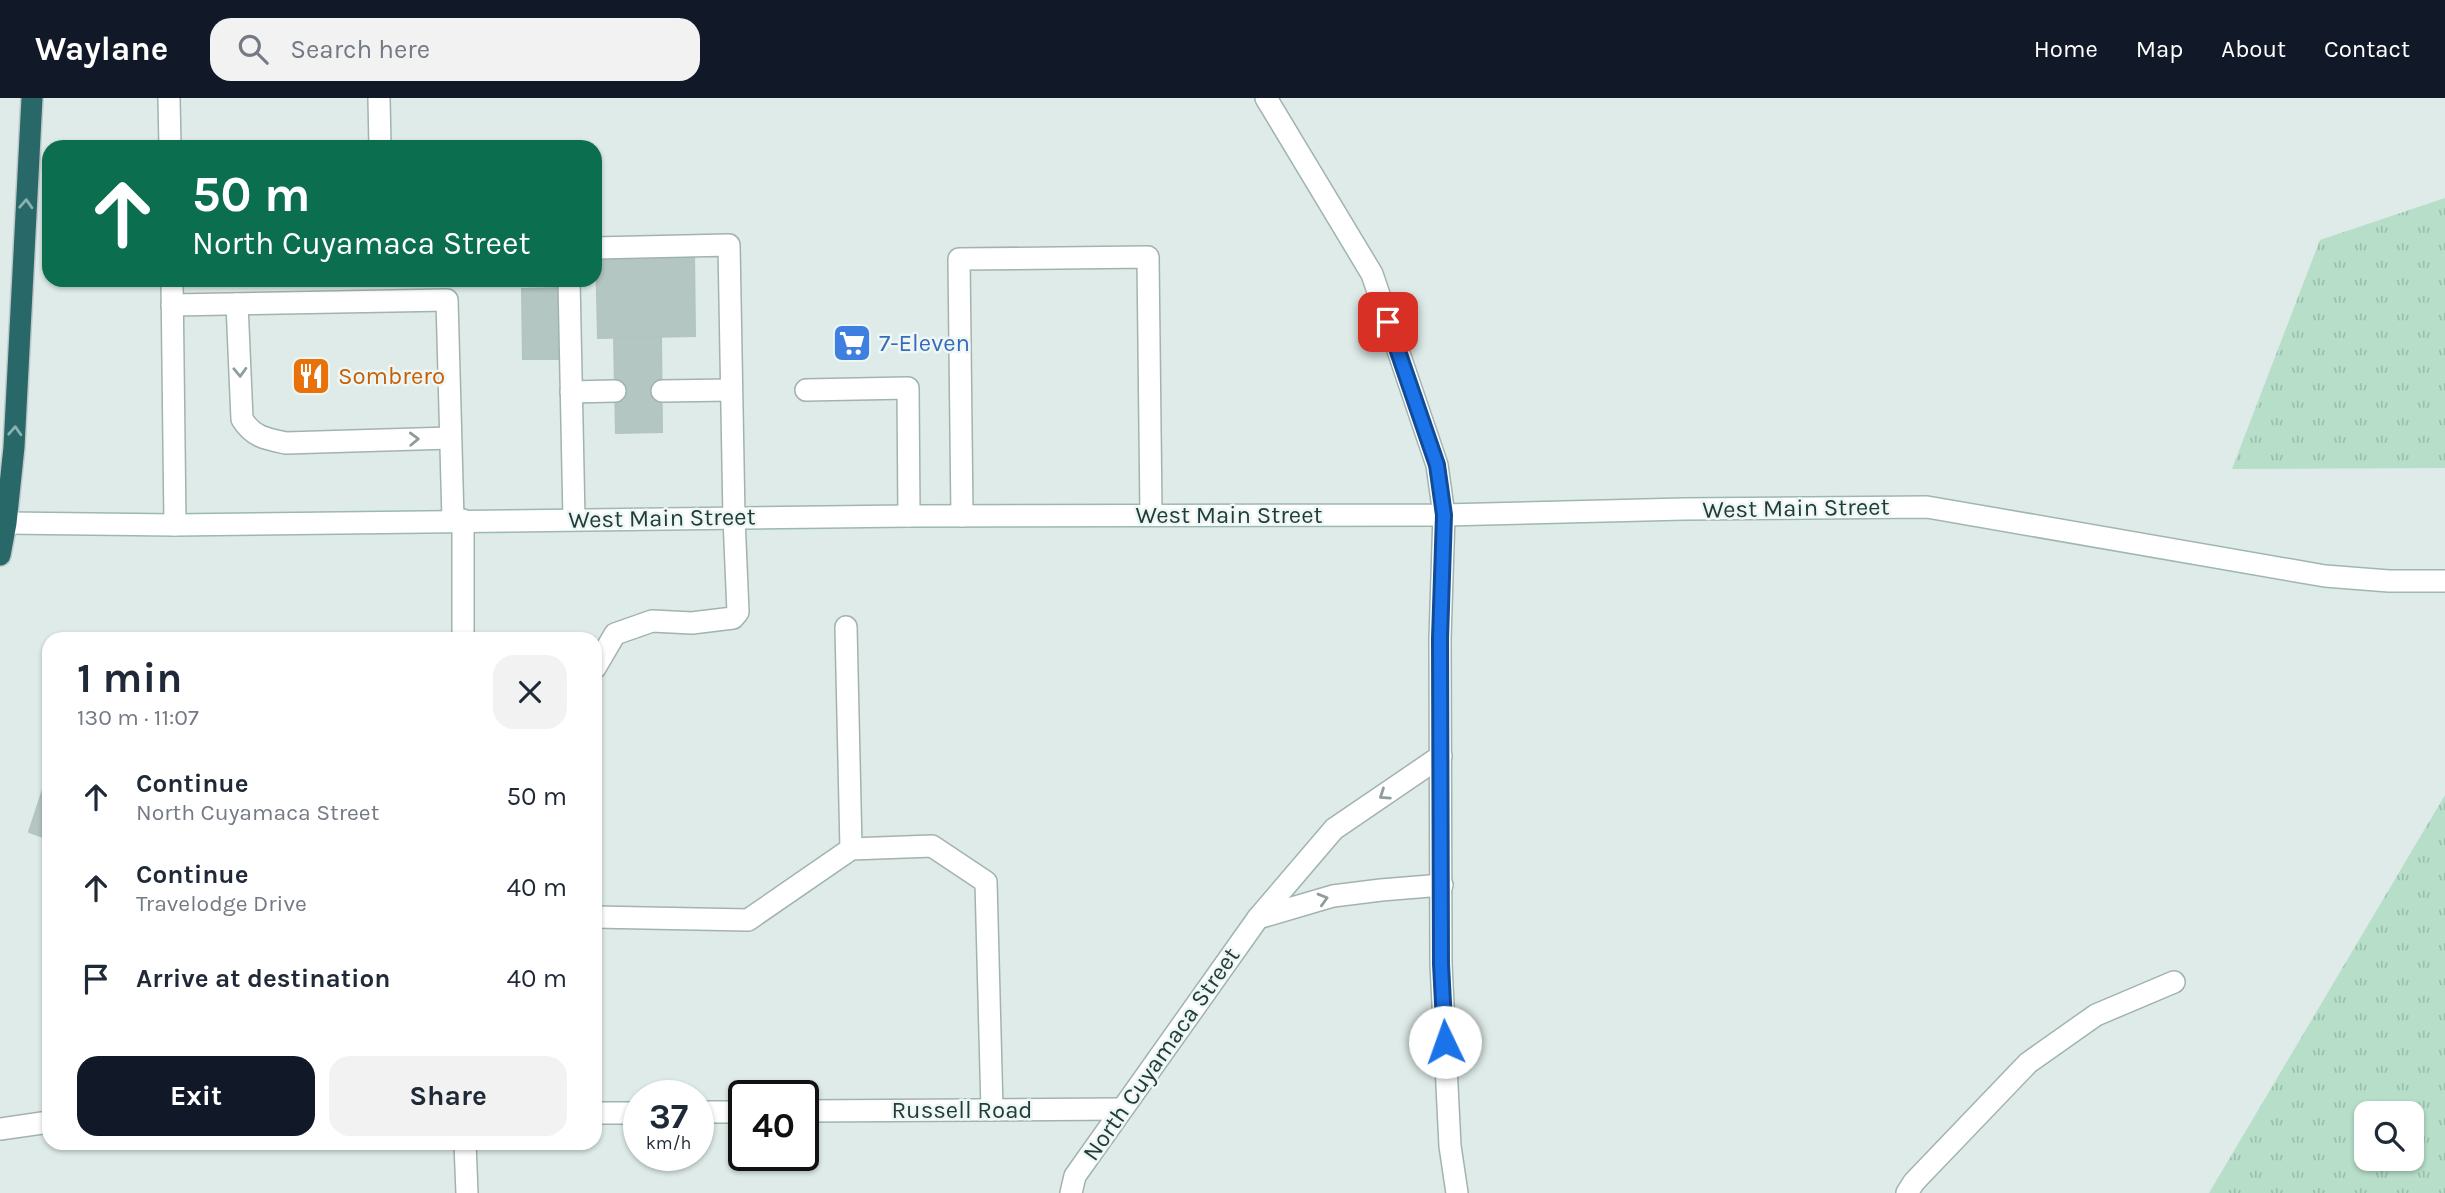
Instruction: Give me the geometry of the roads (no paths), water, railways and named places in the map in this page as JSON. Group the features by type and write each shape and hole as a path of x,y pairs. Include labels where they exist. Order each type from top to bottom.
{"highway":[{"path":"0,555 14,447 32,98"}],"street":[{"path":"169,98 170,140"},
{"path":"379,98 380,140"},
{"path":"1266,98 1371,274 1437,465 1444,515 1440,638 1441,964 1450,1146 1457,1193"},
{"path":"602,248 729,245 738,612 733,618 692,623 652,621 615,634 602,656"},
{"path":"962,516 959,259 1148,257 1151,514"},
{"path":"172,287 175,525"},
{"path":"569,287 574,519"},
{"path":"172,305 447,300 450,438 458,520 463,632"},
{"path":"237,304 242,419 249,431 265,439 286,443 450,438"},
{"path":"806,390 908,388 909,516"},
{"path":"662,391 731,390"},
{"path":"571,392 615,391"},
{"name":"West Main Street","path":"6,523 175,525 1151,514 1444,515 1927,506 2325,576 2389,582 2445,581"},
{"path":"846,627 851,849"},
{"name":"North Cuyamaca Street","path":"1070,1193 1075,1176 1258,919 1334,829 1441,756"},
{"path":"602,917 748,920 851,849 932,846 986,882 992,1110"},
{"path":"1258,919 1333,896 1441,885"},
{"path":"1907,1193 1914,1182 2028,1063 2096,1015 2174,982"},
{"name":"Russell Road","path":"819,1111 1121,1109"},
{"path":"602,1113 623,1113"},
{"path":"0,1129 42,1123"},
{"path":"465,1150 467,1193"}],"place":[{"name":"7-Eleven","path":"852,343"},
{"name":"Sombrero","path":"311,376"}]}
